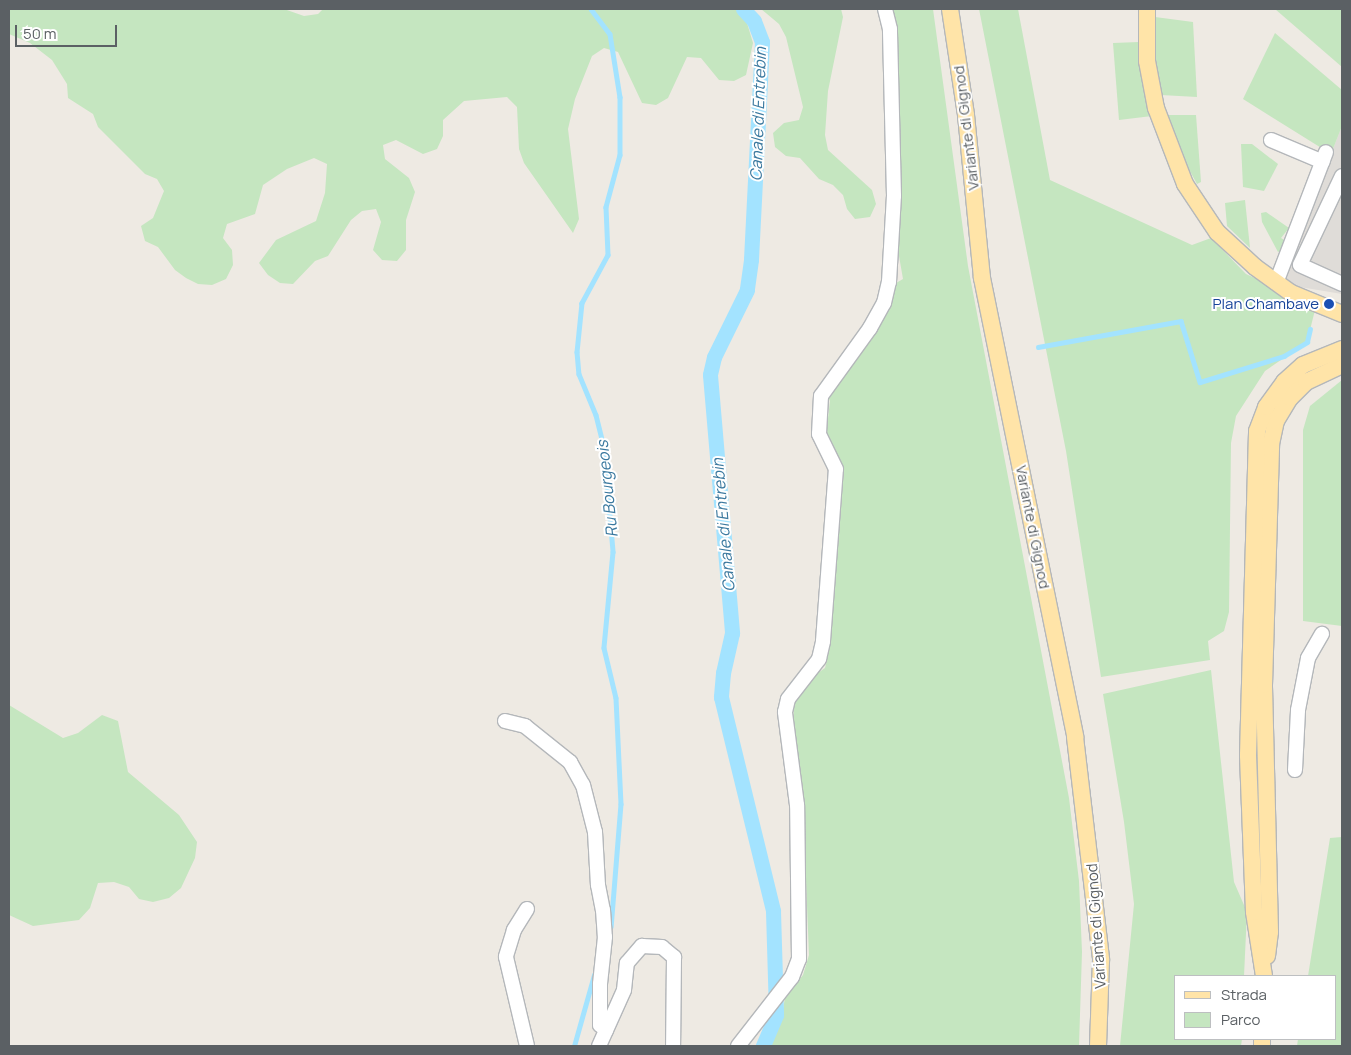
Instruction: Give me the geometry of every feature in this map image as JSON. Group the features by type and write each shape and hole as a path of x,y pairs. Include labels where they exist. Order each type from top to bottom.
{"main road":[{"name":"Variante di Gignod","path":"950,9 966,115 982,278 1075,737 1101,960 1098,1046"},
{"path":"1147,9 1146,61 1156,108 1185,184 1217,232 1276,283 1322,307 1342,314"},
{"path":"1264,974 1254,912 1248,755 1257,431 1266,407 1284,382 1303,365 1342,349"},
{"path":"1264,974 1270,932 1264,686 1270,444 1276,421 1290,398 1306,382 1342,365"}],"street":[{"path":"738,1046 792,977 800,946 797,805 785,712 788,699 819,659 836,469 819,434 817,414 821,396 870,328 884,303 889,282 894,187 890,30 885,9"},
{"path":"1271,140 1325,157 1276,283"},
{"path":"1342,176 1300,265 1342,284"},
{"path":"1295,770 1298,710 1308,658 1322,634"},
{"path":"505,721 525,726 570,762 583,785 595,832 598,885 604,920 600,1025 606,1030"},
{"path":"527,909 514,930 506,957 527,1046"},
{"path":"599,1046 624,990 627,963 642,946 662,947 674,957 673,1046"}],"shaded area":[{"path":"1342,126 1342,294 1276,283 1331,154"}],"green space":[{"path":"9,9 284,9 304,16 318,14 323,9 752,9 744,13 753,43 746,75 734,81 719,80 701,58 687,57 668,98 656,105 642,103 618,52 604,48 592,56 575,99 568,129 579,219 573,233 524,163 519,149 517,107 507,97 464,101 443,120 443,136 437,149 423,154 396,140 383,145 385,159 409,178 415,192 406,220 406,250 397,261 382,260 373,250 381,222 376,209 362,211 351,220 328,256 315,261 293,284 280,283 268,275 259,263 276,240 316,221 325,193 327,164 314,158 287,169 263,185 255,214 227,224 223,238 232,250 233,265 226,279 212,285 198,284 186,278 175,270 158,247 145,241 141,226 153,218 164,191 157,179 145,174 98,127 93,114 68,98 67,84 52,60 30,43 9,34"},
{"path":"761,9 841,9 843,17 828,91 825,135 828,150 872,190 876,204 870,217 855,219 847,209 843,195 833,185 819,179 800,158 786,156 775,147 773,133 784,123 799,120 803,107 786,37 779,24"},
{"path":"892,9 933,9 968,266 1069,798 1079,881 1082,952 1079,1046 766,1046 781,1020 785,998 803,975 809,955 802,781 793,732 794,705 805,682 825,668 830,647 844,469 826,435 830,401 827,395 896,283 903,279 899,256"},
{"path":"979,9 1018,9 1050,180 1192,245 1211,238 1246,274 1316,306 1307,342 1265,371 1236,416 1231,443 1229,612 1224,631 1208,641 1210,660 1101,677 1066,451"},
{"path":"1275,9 1342,9 1342,67"},
{"path":"1155,17 1193,22 1197,97 1161,95 1154,60"},
{"path":"1275,33 1342,90 1342,126 1331,154 1243,99"},
{"path":"1139,42 1152,116 1119,120 1113,43"},
{"path":"1166,115 1196,115 1201,182 1197,184 1181,155"},
{"path":"1241,144 1252,144 1278,164 1264,191 1243,187"},
{"path":"1245,200 1250,248 1227,226 1225,203"},
{"path":"1266,212 1289,228 1281,238 1286,241 1286,248 1278,252 1262,222 1261,213"},
{"path":"1342,380 1342,626 1303,621 1303,430 1310,406"},
{"path":"1211,670 1234,882 1247,912 1244,975 1174,975 1174,1040 1242,1040 1241,1046 1120,1046 1134,904 1124,822 1103,694"},
{"path":"9,705 63,738 78,733 102,715 118,721 128,772 179,815 197,842 195,858 181,888 169,898 153,902 139,899 129,887 114,882 98,883 90,908 79,920 33,926 9,915"},
{"path":"1342,837 1342,1046 1297,1046 1298,1040 1336,1040 1336,975 1308,975 1330,838"}],"waterway":[{"name":"Ru Bourgeois","path":"591,9 610,34 620,97 620,155 606,207 608,255 582,303 577,352 579,374 596,415 604,446 613,552 604,648 616,698 621,804 611,927"},
{"name":"Canale di Entrebin","path":"743,9 754,21 762,42 751,260 747,290 714,357 710,375 732,633 723,673 721,697 773,911 776,1015 763,1046"},
{"path":"1038,347 1181,321 1200,382 1284,356 1307,342 1310,329"},
{"name":"Ru Bourgeois","path":"574,1046 594,975"}],"place":[{"name":"Plan Chambave","path":"1329,304"}]}
